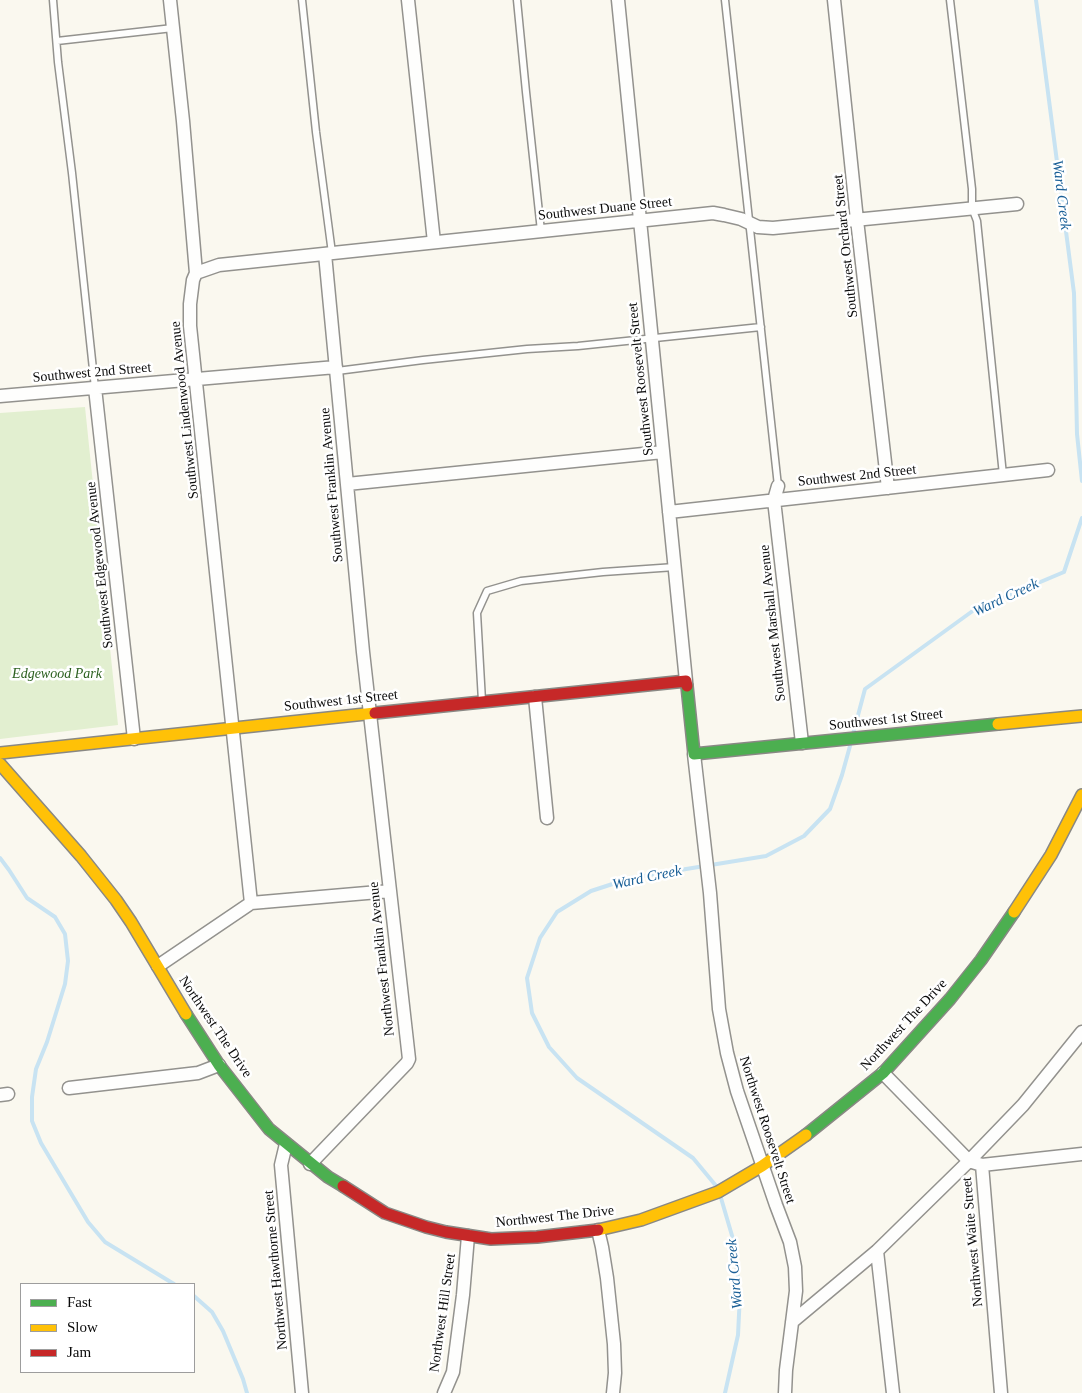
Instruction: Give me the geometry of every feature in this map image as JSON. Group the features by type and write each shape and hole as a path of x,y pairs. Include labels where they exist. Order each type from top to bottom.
{"street":[{"name":"Southwest Lindenwood Avenue","path":"170,0 196,273 193,280 190,304 190,326 250,903"},
{"path":"408,0 434,242"},
{"name":"Southwest Roosevelt Street","path":"618,0 694,754"},
{"name":"Southwest Orchard Street","path":"834,0 888,488"},
{"name":"Southwest Duane Street","path":"196,273 219,265 713,213 741,219 758,227 773,228 1017,204"},
{"name":"Southwest Franklin Avenue","path":"329,253 347,484 370,713"},
{"name":"Southwest 2nd Street","path":"0,396 337,369"},
{"name":"Southwest Edgewood Avenue","path":"96,388 134,739"},
{"path":"347,484 663,452"},
{"name":"Southwest 2nd Street","path":"669,512 1048,470"},
{"path":"774,500 778,486"},
{"name":"Southwest Marshall Avenue","path":"774,500 802,743"},
{"name":"Southwest 1st Street","path":"0,753 686,681"},
{"path":"535,697 547,818"},
{"name":"Northwest Franklin Avenue","path":"310,1164 407,1064 408,1059 370,713"},
{"name":"Southwest 1st Street","path":"694,754 1082,716"},
{"name":"Northwest Roosevelt Street","path":"694,754 710,893 718,1009 726,1053 762,1166 790,1242 795,1267 796,1292 785,1393"},
{"name":"Northwest The Drive","path":"0,764 101,880 131,922 168,985 219,1065 269,1129 310,1164 385,1214 426,1228 491,1239 537,1237 598,1230 641,1220 718,1192 795,1144 883,1073 950,999 981,960 1009,920 1051,855 1082,795"},
{"path":"158,966 250,903 390,891"},
{"path":"792,1322 877,1251 976,1163 1082,1032"},
{"path":"69,1088 198,1073 219,1065"},
{"name":"Northwest Waite Street","path":"883,1073 976,1163 1001,1393"},
{"name":"Northwest Hawthorne Street","path":"286,1144 280,1165 302,1393"},
{"path":"976,1163 1082,1154"},
{"path":"598,1230 607,1278 614,1344 615,1373 613,1393"},
{"name":"Northwest Hill Street","path":"444,1393 453,1372 468,1236"},
{"path":"877,1251 893,1393"}],"lane":[{"path":"54,0 58,62 96,388"},
{"path":"302,0 329,253"},
{"path":"518,0 541,231"},
{"path":"725,0 778,486"},
{"path":"950,0 970,172 972,208 977,222 1003,475"},
{"path":"57,41 173,28"},
{"path":"337,369 761,327"},
{"path":"482,702 477,613 487,592 521,581 603,572 675,567"}],"green space":[{"name":"Edgewood Park","path":"85,407 118,725 0,739 0,413"}],"waterway":[{"name":"Ward Creek","path":"1036,0 1074,293 1077,434 1082,481"},
{"name":"Ward Creek","path":"853,734 865,689 974,610 1064,572 1082,518"},
{"name":"Ward Creek","path":"717,1187 693,1158 577,1078 549,1047 532,1013 527,978 540,938 557,912 591,891 631,878 766,856 804,836 830,809 850,746"},
{"path":"0,858 27,898 55,917 65,934 68,961 65,984 47,1042 36,1069 32,1097 32,1121 41,1143 88,1222 105,1242 172,1283"},
{"name":"Ward Creek","path":"721,1198 733,1239 740,1294 738,1335 725,1393"},
{"path":"195,1297 212,1312 223,1331 247,1393"}],"traffic: fast":[{"path":"687,686 694,754 998,724"},
{"path":"806,1135 883,1073 950,999 981,960 1014,912"},
{"path":"186,1014 219,1065 269,1129 328,1177 343,1186"}],"traffic: slow":[{"path":"0,753 375,713"},
{"path":"998,724 1082,716"},
{"path":"0,764 81,856 116,900 186,1014"},
{"path":"1014,912 1051,855 1082,795"},
{"path":"598,1230 641,1220 718,1192 762,1166 806,1135"}],"traffic: jam":[{"path":"375,713 686,681 687,686"},
{"path":"343,1186 385,1213 446,1232 491,1239 537,1237 598,1230"}]}
